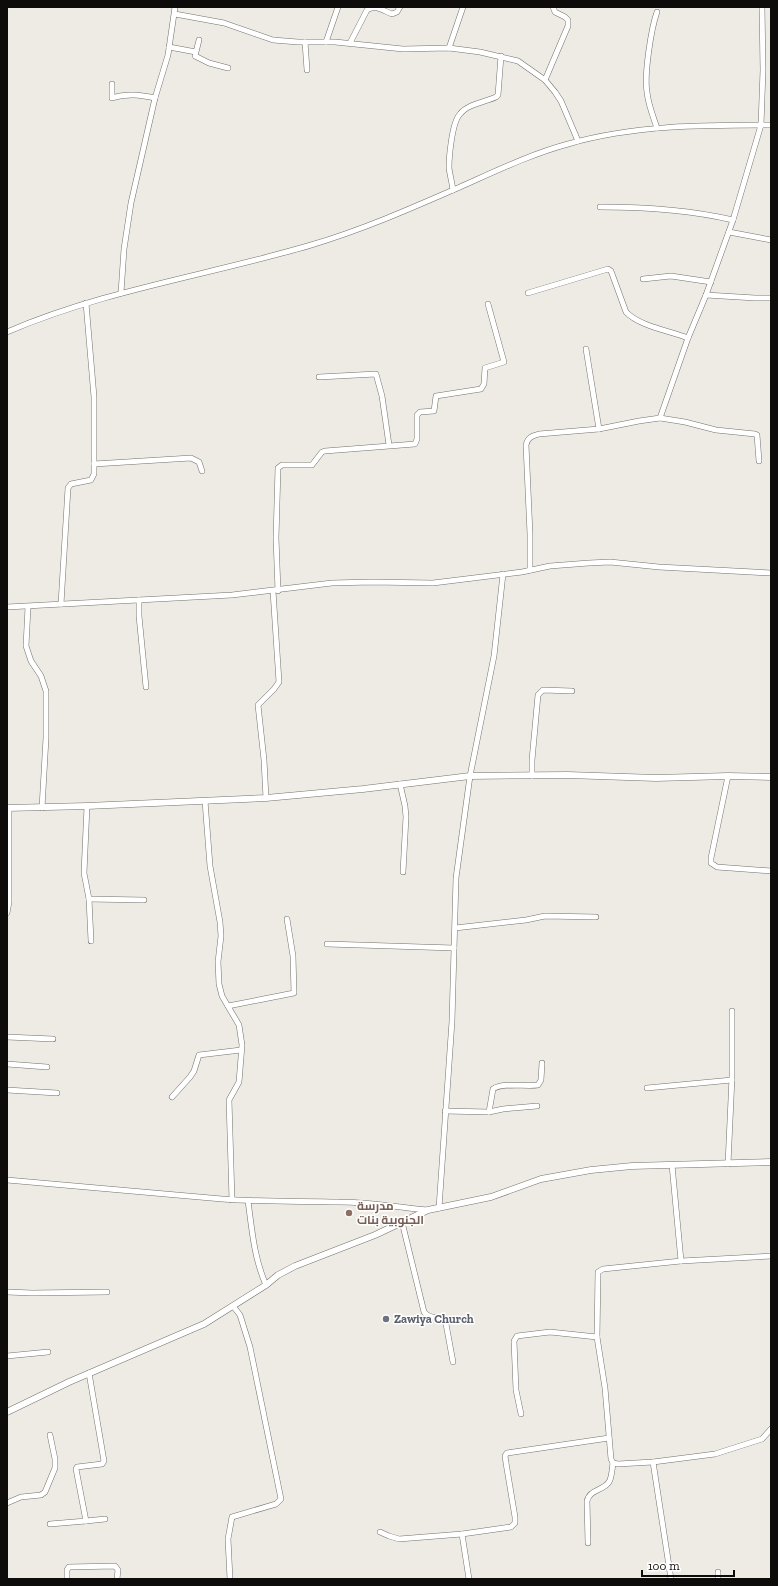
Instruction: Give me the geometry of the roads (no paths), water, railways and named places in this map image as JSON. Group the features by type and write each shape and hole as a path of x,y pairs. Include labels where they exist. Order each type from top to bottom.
{"street":[{"path":"121,293 124,249 131,203 155,98 169,48 175,7"},
{"path":"326,42 338,7"},
{"path":"350,43 367,10 376,7 392,14 397,12 400,7"},
{"path":"449,48 463,7"},
{"path":"544,80 568,26 568,20 555,12 553,7"},
{"path":"660,418 688,338 706,295 729,232 761,125 763,70 762,7"},
{"path":"657,12 653,22 646,92 657,128"},
{"path":"174,14 224,23 273,40 350,43 403,49 449,48 501,56 523,63 544,80 555,92 562,101 578,141"},
{"path":"169,48 196,52 199,40 195,56 209,63 228,68"},
{"path":"305,42 306,70"},
{"path":"453,190 449,168 450,150 456,121 459,114 468,108 492,99 498,95 501,56"},
{"path":"112,84 112,98 120,95 132,94 155,98"},
{"path":"7,332 60,311 86,303 312,245 351,232 528,157 578,141 657,128 709,125 771,125"},
{"path":"600,207 698,213 733,220"},
{"path":"729,232 771,240"},
{"path":"528,293 608,269 611,271 626,312 629,316 646,324 688,338"},
{"path":"643,279 671,276 711,282"},
{"path":"706,295 771,298"},
{"path":"61,604 68,488 71,484 94,478 94,397 86,303"},
{"path":"266,798 264,760 258,705 279,682 276,591 278,468 282,465 312,465 322,452 325,451 415,444 417,439 417,415 420,412 434,411 436,396 481,389 484,384 485,368 503,363 504,359 488,304"},
{"path":"586,349 599,429"},
{"path":"319,377 376,374 382,396 389,445"},
{"path":"530,570 526,445 530,437 539,434 599,429 639,420 660,418 685,422 716,430 755,434 757,435 758,439 760,461"},
{"path":"94,464 191,458 199,462 202,471"},
{"path":"7,607 232,596 332,583 433,583 569,564 610,562 659,567 771,572"},
{"path":"439,1208 452,1021 456,878 470,776 494,656 504,574"},
{"path":"139,600 139,616 146,687"},
{"path":"28,607 26,646 31,661 41,676 46,691 46,738 42,808"},
{"path":"532,776 538,695 543,690 572,691"},
{"path":"7,913 8,808 42,808 266,798 363,789 470,776 568,775 656,778 728,776 771,777"},
{"path":"728,776 711,863 717,867 771,871"},
{"path":"400,784 406,817 403,872"},
{"path":"205,801 210,866 220,922 221,936 218,962 219,984 222,996 239,1025 241,1050 239,1082 229,1100 232,1200"},
{"path":"87,806 84,873 89,899 91,941"},
{"path":"89,899 144,900"},
{"path":"455,928 526,920 545,916 596,917"},
{"path":"228,1006 294,992 293,956 287,920"},
{"path":"327,944 454,948"},
{"path":"728,1164 732,1080 732,1011"},
{"path":"7,1037 53,1038"},
{"path":"172,1097 194,1071 199,1055 241,1050"},
{"path":"489,1112 493,1089 503,1086 538,1085 541,1080 542,1063"},
{"path":"7,1064 47,1066"},
{"path":"648,1088 732,1080"},
{"path":"7,1090 57,1093"},
{"path":"445,1111 489,1112 503,1109 537,1106"},
{"path":"7,1412 89,1373 204,1324 266,1285 278,1275 295,1266 428,1210 491,1197 534,1181 562,1174 632,1166 771,1162"},
{"path":"672,1165 681,1261"},
{"path":"7,1180 232,1200 340,1202 428,1210"},
{"path":"248,1201 254,1246 260,1270 266,1285"},
{"path":"402,1222 424,1312 430,1317 444,1320 453,1362"},
{"path":"588,1543 588,1496 592,1492 604,1487 609,1482 613,1463 611,1459 605,1388 597,1337 597,1276 600,1270 681,1261 771,1256"},
{"path":"7,1292 107,1292"},
{"path":"230,1579 228,1539 232,1517 276,1504 281,1499 250,1348 242,1321 233,1306"},
{"path":"521,1414 516,1390 514,1341 516,1336 550,1332 597,1337"},
{"path":"7,1356 48,1352"},
{"path":"86,1521 76,1469 78,1467 102,1464 104,1461 89,1373"},
{"path":"613,1463 652,1462 715,1454 762,1439 771,1429"},
{"path":"7,1503 21,1497 41,1495 45,1492 55,1468 55,1459 50,1435"},
{"path":"380,1532 399,1539 462,1534 511,1527 515,1523 515,1517 505,1456 507,1453 609,1438"},
{"path":"652,1462 671,1579"},
{"path":"50,1524 105,1519"},
{"path":"462,1534 469,1579"},
{"path":"67,1579 67,1570 69,1567 115,1566 118,1570 117,1579"},
{"path":"718,1572 718,1579"}],"place":[{"name":"مدرسة الجنوبية بنات","path":"349,1213"},
{"name":"Zawiya Church","path":"386,1319"}]}
